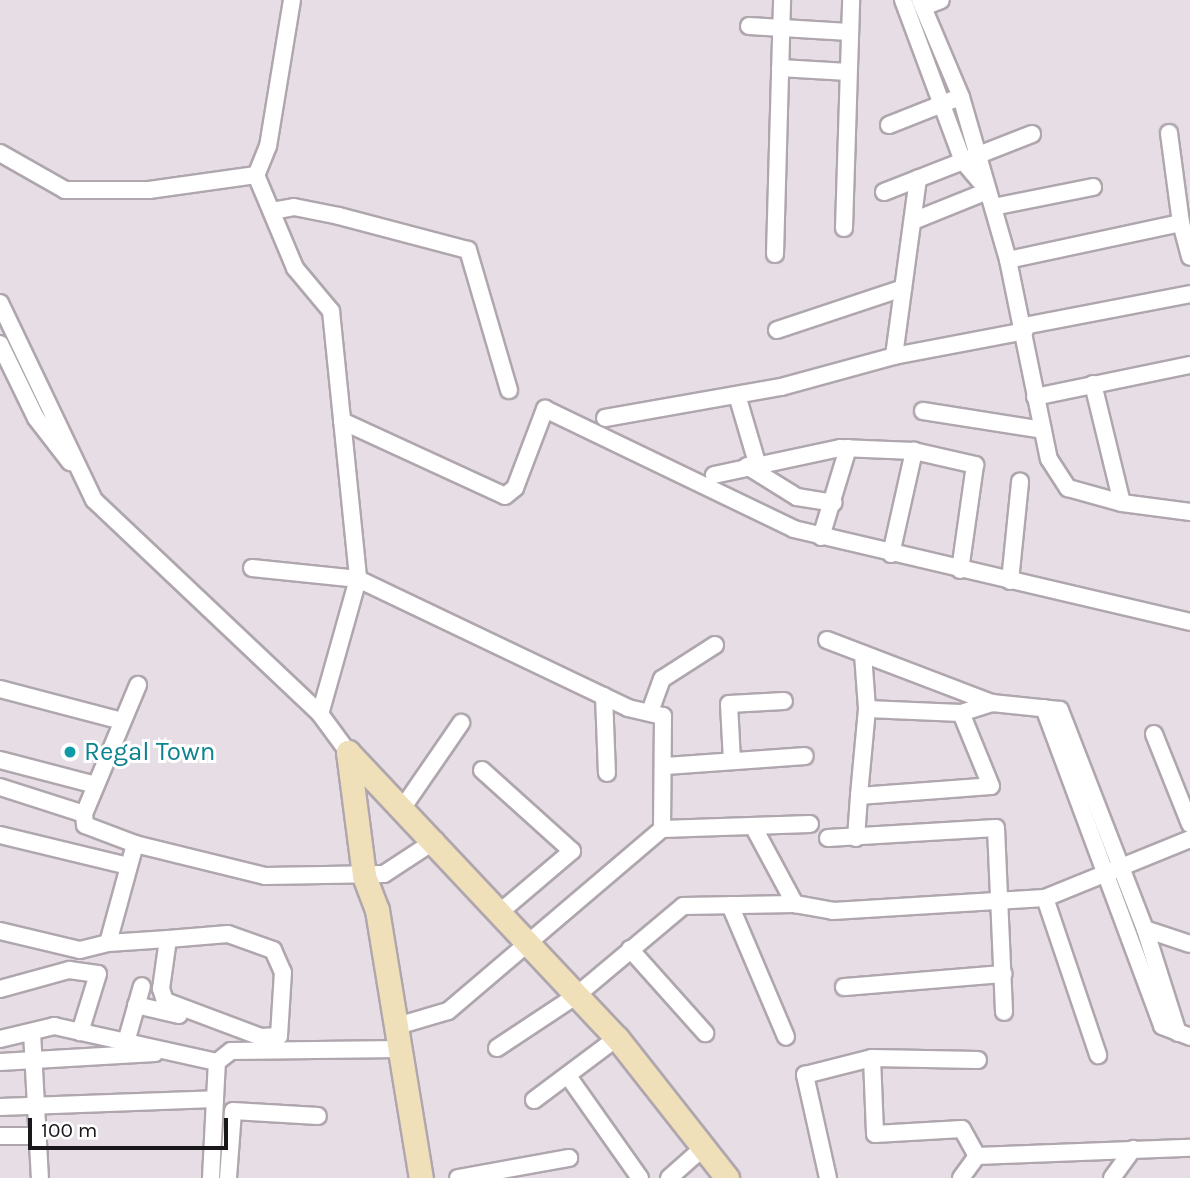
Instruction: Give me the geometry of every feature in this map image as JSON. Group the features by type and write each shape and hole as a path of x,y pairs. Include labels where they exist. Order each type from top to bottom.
{"street":[{"path":"292,0 268,146 256,175 295,268 331,312 358,579 320,714"},
{"path":"775,254 782,0"},
{"path":"844,228 851,0"},
{"path":"902,0 942,104 993,207 1024,328 1035,397 1049,459 1068,488 1122,503 1190,512"},
{"path":"912,24 924,8 941,0"},
{"path":"924,8 961,97 971,158"},
{"path":"749,26 849,32"},
{"path":"780,68 848,72"},
{"path":"889,125 961,97"},
{"path":"1169,133 1181,223 1190,257"},
{"path":"884,192 1032,134"},
{"path":"0,153 65,190 149,191 256,175"},
{"path":"894,356 918,178"},
{"path":"913,221 984,187"},
{"path":"993,207 1093,187"},
{"path":"272,211 294,207 468,250 509,390"},
{"path":"1008,260 1181,223"},
{"path":"777,330 903,288"},
{"path":"605,418 737,395 894,356 1190,294"},
{"path":"0,303 7,334 93,500 320,714 348,752 436,840 617,1038 727,1178"},
{"path":"0,344 43,432 74,467"},
{"path":"1035,397 1190,365"},
{"path":"1093,384 1122,503"},
{"path":"737,395 752,464 797,496 834,503"},
{"path":"342,421 505,496 515,488 545,409 821,537 1190,622"},
{"path":"923,411 1043,430"},
{"path":"821,537 834,503 848,448"},
{"path":"713,475 752,464 848,448 914,451 975,465 960,570"},
{"path":"891,554 914,451"},
{"path":"1010,581 1020,482"},
{"path":"252,568 358,579 604,696 651,709 663,716 667,766 662,829"},
{"path":"827,640 992,702 1060,710 1162,1026 1184,1035"},
{"path":"651,709 662,679 715,645"},
{"path":"856,838 867,709 863,654"},
{"path":"138,685 84,814 85,825 135,844 265,876 384,874 436,840"},
{"path":"0,689 122,721"},
{"path":"604,696 607,773"},
{"path":"732,761 729,704 784,701"},
{"path":"867,709 961,713 992,702"},
{"path":"859,796 991,786 961,713"},
{"path":"404,806 461,723"},
{"path":"1154,734 1190,824"},
{"path":"348,752 364,876 399,1038 421,1178"},
{"path":"667,766 805,756"},
{"path":"0,760 96,785"},
{"path":"482,770 572,851 500,912"},
{"path":"1170,774 1190,782"},
{"path":"0,787 84,814"},
{"path":"211,1178 217,1062 231,1051 399,1038 440,1017 662,829 810,824"},
{"path":"753,826 795,904"},
{"path":"828,838 996,828 1004,1012"},
{"path":"0,835 128,866"},
{"path":"497,1048 577,995 683,906 795,904 833,911 1045,898 1113,868 1190,839"},
{"path":"108,943 135,844"},
{"path":"1113,868 1145,929 1184,1035"},
{"path":"1045,898 1098,1055"},
{"path":"730,905 786,1037"},
{"path":"1145,929 1190,944"},
{"path":"0,931 80,950 108,943 228,934 273,950 283,972 279,1036 261,1037 165,1001 161,989 168,939"},
{"path":"630,949 705,1033"},
{"path":"0,989 69,970 97,974 80,1032"},
{"path":"844,987 1003,974"},
{"path":"125,1042 142,986"},
{"path":"136,1005 225,1026 231,1051"},
{"path":"0,1039 54,1026 217,1062"},
{"path":"32,1032 40,1178"},
{"path":"534,1100 617,1038"},
{"path":"0,1062 173,1052"},
{"path":"872,1058 875,1134 962,1129 977,1156"},
{"path":"828,1178 805,1074 872,1058 978,1060"},
{"path":"568,1076 640,1178"},
{"path":"0,1107 215,1099"},
{"path":"228,1178 233,1111 317,1116"},
{"path":"0,1136 38,1136"},
{"path":"669,1178 704,1147"},
{"path":"977,1156 1190,1148"},
{"path":"1112,1178 1133,1149"},
{"path":"961,1178 977,1156"},
{"path":"458,1178 569,1158"}],"place":[{"name":"Regal Town","path":"70,752"}]}
